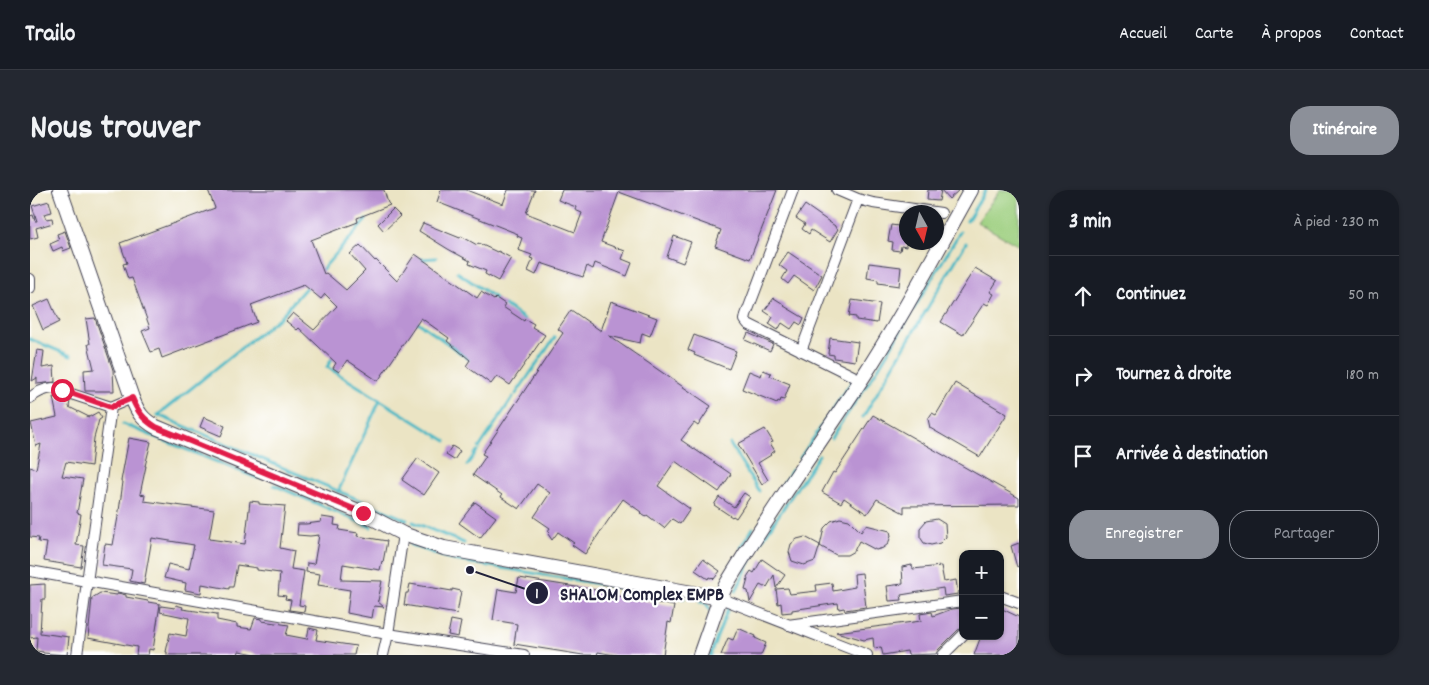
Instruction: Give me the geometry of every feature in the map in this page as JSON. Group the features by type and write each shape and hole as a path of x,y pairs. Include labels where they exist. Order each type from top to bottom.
{"street":[{"path":"60,190 132,398 138,412 146,421 156,427 363,513 404,534 444,548 720,598 867,655"},
{"path":"794,190 745,320 748,324 861,380"},
{"path":"837,190 858,199 899,208"},
{"path":"700,655 720,598 734,572 773,510 861,380 895,325 971,190"},
{"path":"801,351 858,199"},
{"path":"30,280 30,288"},
{"path":"30,398 44,390 54,388 111,407 132,398"},
{"path":"77,655 111,407"},
{"path":"383,655 404,534"},
{"path":"30,571 388,634 524,655"},
{"path":"1004,597 1019,603"},
{"path":"788,625 959,602"},
{"path":"943,655 959,639"}],"green space":[{"path":"1000,190 1019,190 1019,246 977,222"}],"building":[{"path":"208,190 384,190 390,205 357,218 358,222 311,240 324,274 326,273 346,290 365,271 350,254 360,245 397,281 415,254 477,298 481,292 494,300 496,298 505,304 503,307 524,321 525,319 534,324 532,327 545,335 510,385 497,376 491,384 466,366 470,360 447,341 449,338 421,318 378,381 347,360 339,372 333,368 336,363 299,328 297,330 286,321 293,313 314,330 337,306 325,294 321,299 304,285 251,305 257,322 162,358 159,349 151,352 142,331 150,328 132,278 128,279 123,264 127,263 120,243 215,208"},
{"path":"441,190 466,190 503,204 508,190 535,190 526,213 575,232 582,213 575,210 576,207 558,200 562,190 777,190 750,259 715,246 721,230 619,192 601,242 625,251 622,259 632,263 627,276 595,263 593,269 587,266 583,277 541,263 536,275 528,271 533,259 530,258 532,255 518,250 522,238 517,236 518,234 437,202"},
{"path":"928,190 941,190 939,201 927,200"},
{"path":"941,190 959,190 949,199"},
{"path":"49,201 52,212 44,214 46,219 52,218 53,223 36,228 38,237 30,239 30,216 33,215 35,221 37,221 32,206"},
{"path":"805,205 838,229 830,242 811,230 809,234 802,229 805,224 796,218"},
{"path":"393,209 400,216 384,231 378,224"},
{"path":"423,223 460,238 461,236 477,245 478,243 511,258 498,281 485,274 486,271 469,264 470,261 419,231"},
{"path":"891,225 899,226 900,251 892,250 893,242 888,241"},
{"path":"65,231 71,248 63,251 62,247 53,251 50,244 59,240 57,234"},
{"path":"674,236 691,242 683,263 667,257"},
{"path":"788,252 822,275 814,290 794,276 788,284 782,279 787,271 779,265"},
{"path":"869,263 901,267 899,286 878,283 878,280 867,278"},
{"path":"975,268 997,281 990,292 994,294 988,305 984,303 963,335 941,322"},
{"path":"774,298 804,318 801,325 796,322 791,329 782,323 778,330 769,324 773,317 764,311"},
{"path":"49,299 59,322 43,330 33,306"},
{"path":"852,300 880,304 877,323 856,320 856,317 849,316"},
{"path":"611,301 657,318 650,336 642,333 640,343 609,336 711,406 698,426 694,423 681,440 731,474 719,492 675,461 658,486 690,509 680,524 672,519 664,528 647,515 646,517 640,513 623,499 585,554 572,545 574,543 558,532 552,540 548,534 550,528 534,517 550,493 537,484 519,509 473,475 486,456 482,454 563,333 558,329 571,310 601,331"},
{"path":"95,318 113,370 114,391 85,391 84,370 94,369 88,344 90,344 86,319"},
{"path":"748,333 773,344 770,351 745,340"},
{"path":"694,335 736,351 729,369 694,355 695,353 688,350"},
{"path":"830,338 858,342 855,361 834,358 834,355 828,354"},
{"path":"37,350 44,351 42,368 54,366 55,382 37,384 37,378 32,381"},
{"path":"763,370 771,373 770,376 790,384 784,400 781,399 777,403 742,389 749,371 761,376"},
{"path":"955,383 1007,414 980,457 930,428 928,419 932,413 936,415"},
{"path":"53,397 70,401 69,407 89,417 98,412 102,418 99,420 94,438 91,466 66,462 62,476 83,479 77,513 81,514 76,545 84,546 81,567 44,561 47,543 38,542 39,538 30,537 30,467 36,469 41,444 36,446 31,423 57,417"},
{"path":"873,415 1019,498 1019,505 904,506 904,513 877,499 867,514 844,498 841,503 822,492 833,472 835,473"},
{"path":"204,417 225,426 221,436 200,427"},
{"path":"765,429 773,442 770,443 775,451 758,463 768,480 762,484 738,444"},
{"path":"129,438 151,442 140,494 145,495 144,501 214,510 209,539 245,544 250,501 259,502 259,504 285,506 280,548 294,551 291,569 304,571 299,605 305,606 304,612 289,610 291,600 285,599 286,596 278,595 280,573 237,565 233,587 229,587 229,589 202,584 201,593 185,590 186,583 164,578 168,564 189,569 194,545 152,538 144,584 130,581 132,569 102,565 105,544 113,545 123,482 121,481"},
{"path":"452,446 460,451 454,460 446,455"},
{"path":"418,458 439,473 424,495 402,480"},
{"path":"744,493 750,497 736,518 714,505 719,497 734,507"},
{"path":"475,502 496,517 480,538 459,523"},
{"path":"322,517 335,519 334,525 340,526 339,530 358,533 357,536 387,541 380,570 343,564 341,580 382,581 377,601 384,607 374,606 372,618 347,613 350,590 318,585 320,574 306,572 307,563 314,564 319,535 297,535 298,524 321,522"},
{"path":"840,518 849,520 861,532 866,525 890,531 891,536 888,544 876,550 859,541 854,551 847,555 836,555 820,546 824,528 831,521"},
{"path":"937,519 945,524 946,537 940,543 931,545 924,543 920,537 920,528 926,521"},
{"path":"805,537 820,545 815,561 804,565 792,561 789,552 791,544 797,539"},
{"path":"1019,543 1019,566 1017,567 1011,546"},
{"path":"703,559 720,571 714,579 709,577 708,579 695,570"},
{"path":"762,559 785,575 776,588 774,575 767,587 760,585 750,602 748,591 745,590 747,577 751,571 754,573"},
{"path":"912,565 913,569 941,566 944,582 956,580 958,594 944,596 943,588 901,595 902,600 889,601 887,586 903,584 902,567"},
{"path":"862,573 866,607 845,610 844,608 839,609 838,603 782,613 781,603 778,604 776,589 788,588 790,594 817,591 816,585 832,583 833,591 855,587 854,574"},
{"path":"519,578 608,592 607,594 674,606 671,623 668,622 663,655 615,655 598,652 597,655 583,655 514,644 517,624 493,620 498,589 516,592"},
{"path":"45,584 45,599 42,599 40,633 69,637 67,655 36,651 37,637 30,638 30,585"},
{"path":"410,584 461,591 457,614 404,605"},
{"path":"100,593 117,595 118,593 126,595 126,597 160,604 153,650 149,649 148,655 136,655 137,647 88,638 92,598"},
{"path":"176,605 183,607 182,609 217,614 217,620 237,624 237,627 251,629 255,618 262,619 262,621 289,625 286,635 307,639 309,628 318,630 316,640 356,646 354,655 256,655 239,651 238,655 167,655 170,633 186,636 189,618 160,612 161,606 175,608"},
{"path":"959,608 959,630 936,654 908,655 907,651 883,655 881,647 874,648 873,638 864,640 836,632 921,621 920,614 932,612 933,616"},
{"path":"1004,610 1019,617 1019,655 974,655 980,640 1004,640"},
{"path":"451,620 461,622 458,637 448,635"},
{"path":"738,628 766,643 761,655 721,655 728,638 733,640"}],"waterway":[{"path":"967,221 986,190"},
{"path":"320,272 366,220"},
{"path":"831,438 879,367 960,232"},
{"path":"863,417 966,243"},
{"path":"421,259 436,258"},
{"path":"457,272 495,298"},
{"path":"309,284 280,317 158,415 407,520"},
{"path":"505,305 524,319"},
{"path":"415,320 469,359"},
{"path":"516,394 555,337"},
{"path":"30,339 71,356"},
{"path":"333,357 327,367 446,441"},
{"path":"800,458 852,381"},
{"path":"479,448 513,397"},
{"path":"338,492 380,400"},
{"path":"123,424 257,478"},
{"path":"730,444 759,491"},
{"path":"467,465 477,451"},
{"path":"736,591 756,549 819,455"},
{"path":"779,490 792,470"},
{"path":"274,485 371,527 367,520"},
{"path":"413,522 464,543"},
{"path":"741,548 753,528"},
{"path":"411,545 453,560 684,598"},
{"path":"700,602 706,603 710,610"},
{"path":"710,655 729,606"}],"place":[{"name":"SHALOM Complex EMPB","path":"470,570"}],"route":[{"path":"62,390 111,407 132,398 138,412 146,421 156,427 363,513"}]}
